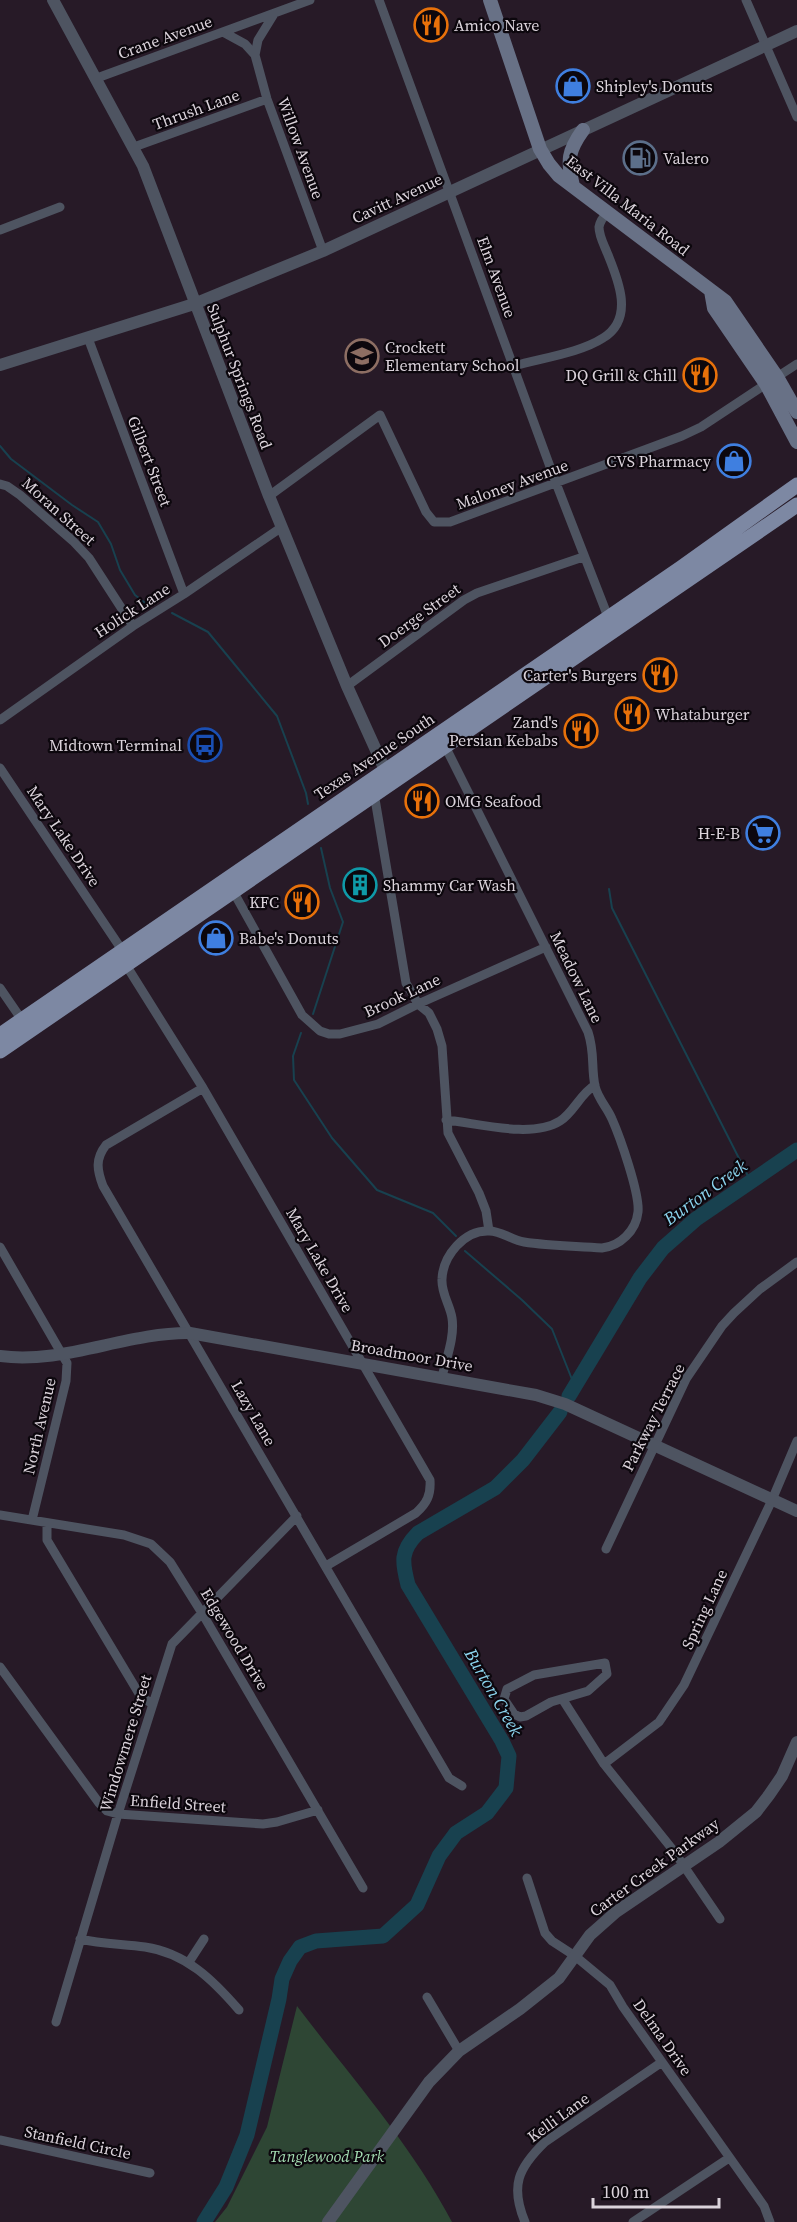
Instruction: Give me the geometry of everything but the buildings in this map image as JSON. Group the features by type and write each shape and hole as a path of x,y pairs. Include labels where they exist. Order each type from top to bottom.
{"main road":[{"name":"East Villa Maria Road","path":"490,0 540,149 549,164 559,176 725,301 771,380 797,442"},
{"path":"573,186 569,166 570,156 572,145 583,130"},
{"name":"East Villa Maria Road","path":"771,380 797,412"},
{"name":"Texas Avenue South","path":"0,1051 445,746 797,485"},
{"name":"Texas Avenue South","path":"0,1035 385,770 797,505"},
{"path":"45,1020 50,1009 119,961 123,956 122,950"}],"street":[{"name":"Sulphur Springs Road","path":"53,0 134,147 152,188 194,304 269,496 347,686 385,770"},
{"name":"Crane Avenue","path":"97,78 310,0"},
{"name":"Elm Avenue","path":"379,0 556,483 611,624"},
{"path":"746,0 797,117"},
{"path":"255,55 258,40 274,14"},
{"name":"Cavitt Avenue","path":"0,365 194,304 322,250 797,31"},
{"path":"223,32 245,44 255,55"},
{"name":"Willow Avenue","path":"255,55 267,99 322,250"},
{"name":"Thrush Lane","path":"134,147 267,99"},
{"path":"0,230 60,207"},
{"path":"514,366 593,343 612,331 619,321 622,298 599,225 608,212"},
{"name":"Gilbert Street","path":"88,338 184,594"},
{"name":"Maloney Avenue","path":"269,496 380,415 426,512 434,522 450,522 682,436 701,427 797,364"},
{"name":"Moran Street","path":"0,484 20,495 89,558 133,626"},
{"name":"Holick Lane","path":"1,716 282,528"},
{"name":"Doerge Street","path":"347,686 464,600 477,593 584,557"},
{"name":"Meadow Lane","path":"445,746 588,1032 593,1045 595,1085 600,1100 619,1135 639,1210 632,1230 611,1247 524,1242 489,1231"},
{"name":"Mary Lake Drive","path":"0,768 122,950"},
{"path":"385,770 374,794 401,963 406,983 418,1004 429,1013 442,1046 448,1133 479,1193 486,1211 489,1231 477,1233 466,1239 445,1258 441,1282 453,1326 442,1377"},
{"name":"Brook Lane","path":"233,891 302,1015 320,1031 340,1034 378,1024 546,947"},
{"name":"Mary Lake Drive","path":"126,965 202,1088 424,1466 430,1480 430,1493 426,1504 416,1513 326,1566"},
{"path":"0,988 22,1020"},
{"path":"446,1120 503,1130 546,1127 560,1121 585,1092 595,1085"},
{"name":"Lazy Lane","path":"202,1088 106,1145 98,1159 97,1166 103,1186 449,1778 462,1786"},
{"name":"North Avenue","path":"0,1247 63,1352 67,1363 66,1381 32,1520"},
{"name":"Parkway Terrace","path":"606,1549 686,1379 722,1326 760,1289 797,1262"},
{"name":"Broadmoor Drive","path":"0,1356 22,1357 63,1352 152,1335 190,1334 442,1377 547,1398 797,1511"},
{"name":"Spring Lane","path":"604,1764 659,1722 684,1685 772,1500 797,1441"},
{"name":"Edgewood Drive","path":"0,1515 124,1535 151,1544 170,1562 363,1888"},
{"name":"Windowmere Street","path":"56,2022 172,1644 297,1516"},
{"path":"47,1523 47,1540 141,1697 153,1704"},
{"path":"605,1664 608,1674 598,1683 588,1691 563,1700 551,1702 520,1717 514,1714 504,1699 504,1694 507,1689 534,1675 605,1664"},
{"name":"Enfield Street","path":"0,1666 107,1811 118,1814 263,1824 318,1810"},
{"path":"563,1700 604,1764 673,1850 720,1919"},
{"name":"Carter Creek Parkway","path":"328,2222 429,2082 459,2051 542,1993 559,1978 590,1935 616,1912 719,1842 756,1812 782,1776 797,1742"},
{"name":"Delma Drive","path":"528,1878 545,1933 552,1941 575,1956 610,1985 764,2206 770,2222"},
{"path":"80,1939 159,1950 189,1962 212,1981 239,2010"},
{"path":"189,1962 204,1939"},
{"path":"427,1997 459,2051"},
{"name":"Kelli Lane","path":"525,2222 516,2188 520,2172 533,2153 545,2142 662,2062"},
{"name":"Stanfield Circle","path":"0,2140 150,2173"},
{"path":"633,2222 729,2158"}],"green space":[{"name":"Tanglewood Park","path":"297,2006 399,2138 436,2193 452,2222 215,2222 227,2207 267,2127"}],"waterway":[{"path":"0,446 11,459 98,522 111,544 120,570 135,595 149,606"},
{"path":"172,613 208,632 277,716 308,804"},
{"path":"313,1014 343,922 330,888 321,848"},
{"path":"609,889 612,908 750,1180"},
{"path":"301,1033 293,1056 294,1080 332,1138 377,1190 433,1213 456,1236"},
{"name":"Burton Creek","path":"569,1396 640,1278 663,1248 696,1219 797,1150"},
{"path":"465,1251 552,1329 575,1387"},
{"name":"Burton Creek","path":"204,2222 226,2187 247,2135 282,1979 290,1961 300,1947 316,1941 383,1936 417,1905 439,1856 456,1833 487,1813 506,1788 509,1756 408,1585 404,1570 404,1557 408,1545 418,1533 495,1488 523,1460 560,1412"}],"place":[{"name":"Amico Nave","path":"431,25"},
{"name":"Shipley's Donuts","path":"573,86"},
{"name":"Valero","path":"640,158"},
{"name":"Crockett Elementary School","path":"362,356"},
{"name":"DQ Grill & Chill","path":"700,375"},
{"name":"CVS Pharmacy","path":"734,461"},
{"name":"Carter's Burgers","path":"660,675"},
{"name":"Whataburger","path":"632,714"},
{"name":"Zand's Persian Kebabs","path":"581,731"},
{"name":"Midtown Terminal","path":"205,745"},
{"name":"OMG Seafood","path":"422,801"},
{"name":"H-E-B","path":"763,833"},
{"name":"Shammy Car Wash","path":"360,885"},
{"name":"KFC","path":"302,902"},
{"name":"Babe's Donuts","path":"216,938"}]}
